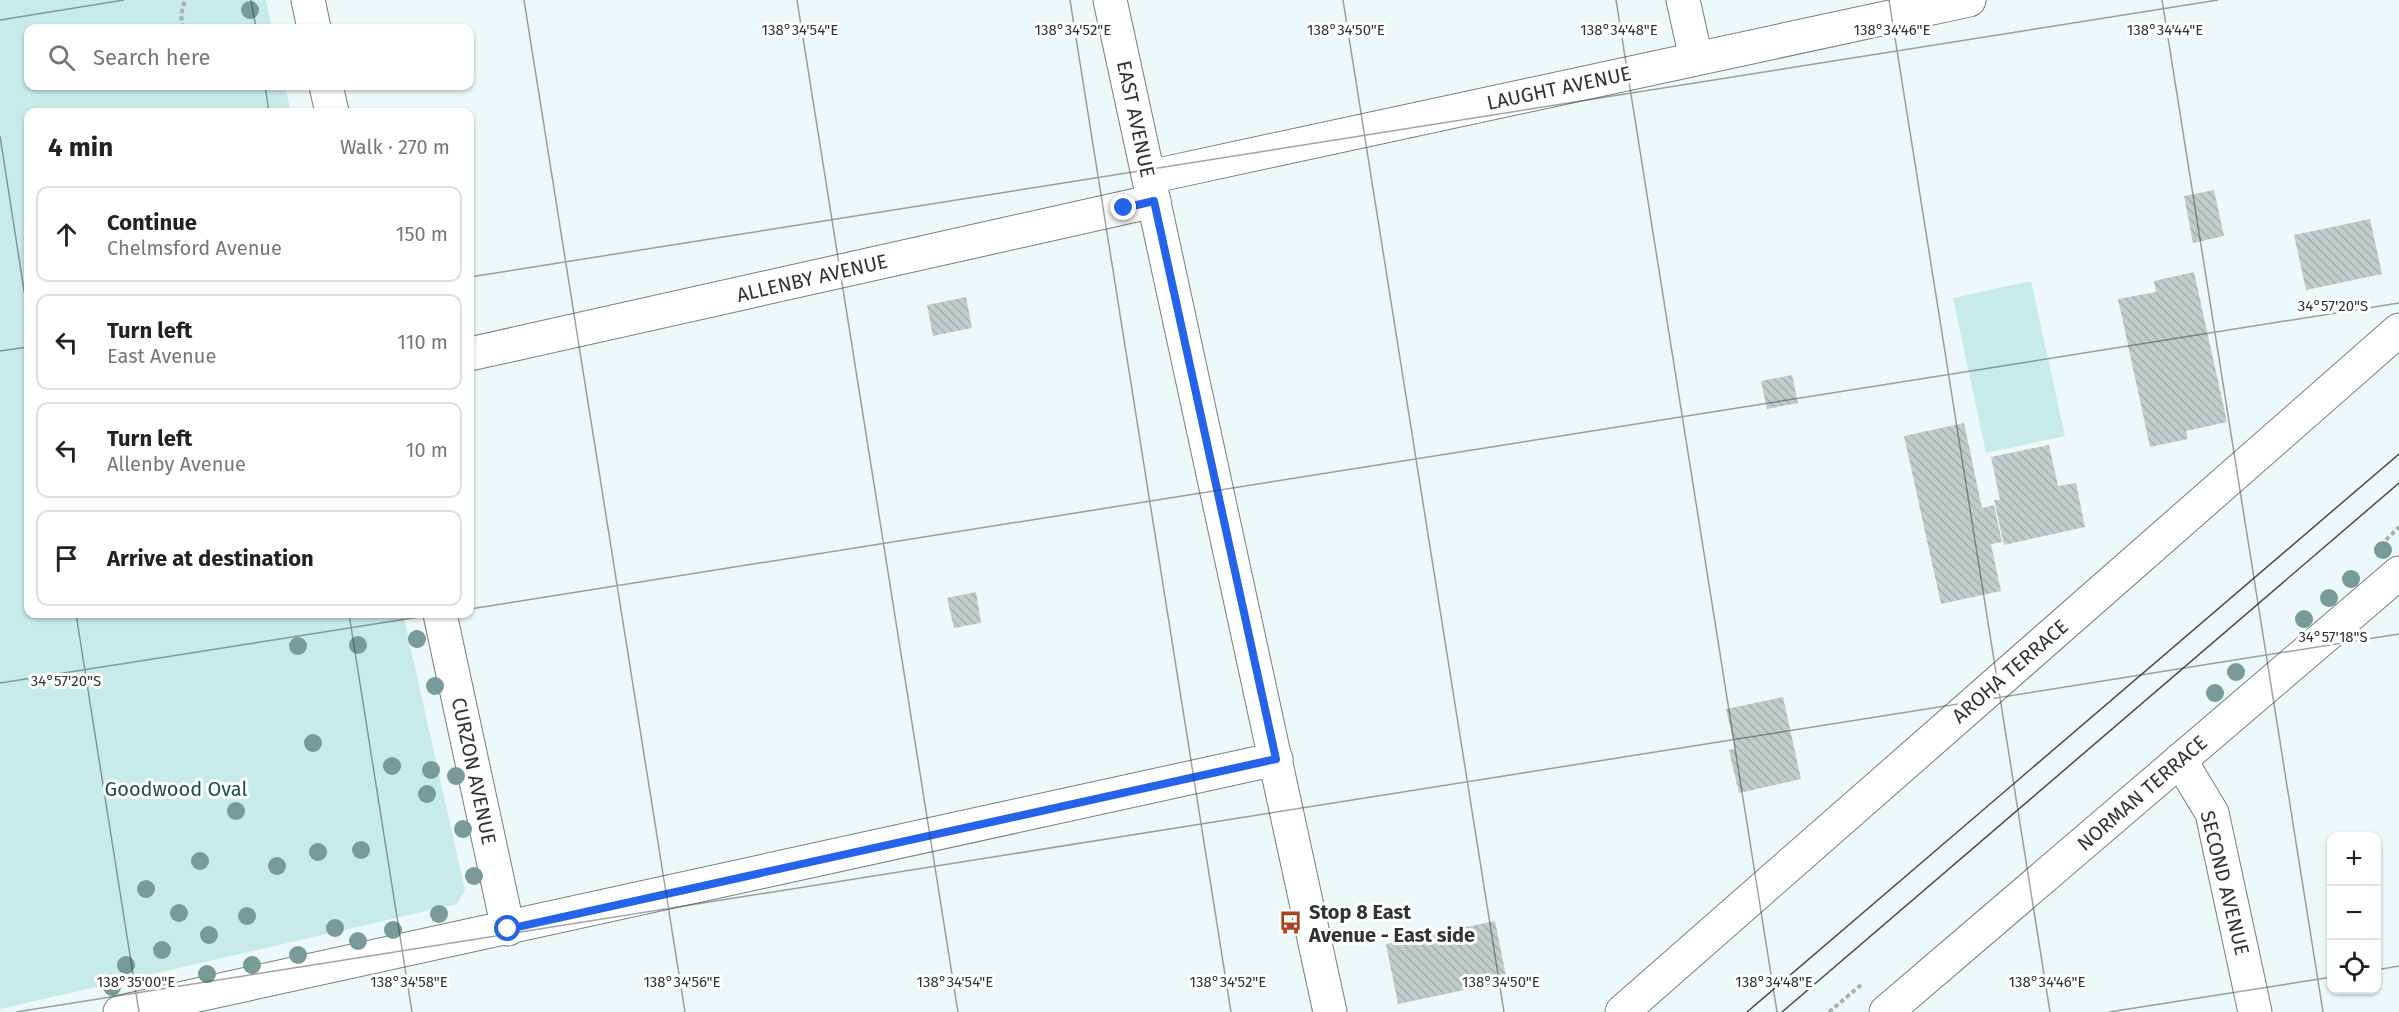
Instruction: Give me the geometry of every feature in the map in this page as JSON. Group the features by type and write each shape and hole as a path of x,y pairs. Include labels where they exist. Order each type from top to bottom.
{"street":[{"path":"308,0 313,24"},
{"name":"EAST AVENUE","path":"1110,0 1330,1012"},
{"path":"1683,0 1696,58"},
{"name":"LAUGHT AVENUE","path":"1151,189 1696,58 1969,0"},
{"path":"327,90 331,108"},
{"name":"ALLENBY AVENUE","path":"474,353 1151,189"},
{"name":"AROHA TERRACE","path":"1622,1012 2399,330"},
{"name":"NORMAN TERRACE","path":"1886,1012 2399,573"},
{"name":"CURZON AVENUE","path":"441,618 508,929"},
{"path":"120,1012 508,929 1276,759"},
{"name":"SECOND AVENUE","path":"2180,760 2212,813 2255,1012"}],"path":[{"path":"183,24 185,0"}],"green space":[{"name":"Goodwood Oval","path":"0,0 266,0 271,24 24,24 24,90 286,90 290,108 24,108 24,618 404,618 465,890 457,904 0,1009"},
{"path":"2031,281 2065,436 1986,453 1953,298"}],"building":[{"path":"2214,190 2224,236 2193,243 2184,196"},
{"path":"2370,219 2382,274 2306,290 2294,235"},
{"path":"2194,272 2227,422 2186,431 2188,439 2150,447 2118,299 2156,292 2154,281"},
{"path":"966,297 972,328 933,336 927,305"},
{"path":"1792,375 1798,403 1767,409 1761,381"},
{"path":"1964,423 1982,508 1994,505 2002,542 1991,544 2001,591 1941,604 1904,436"},
{"path":"2049,445 2058,486 2076,483 2085,527 2004,545 1994,500 2000,500 1991,457"},
{"path":"976,592 981,623 954,628 947,598"},
{"path":"1783,697 1801,779 1739,793 1729,750 1735,749 1726,709"},
{"path":"1495,921 1507,981 1398,1004 1386,944"}],"tram line":[{"path":"1747,1012 2399,454"},
{"path":"1782,1012 2399,483"}],"place":[{"name":"Stop 8 East Avenue - East side","path":"1291,923"}],"route":[{"path":"508,929 1276,759 1154,201 1124,208"}]}
